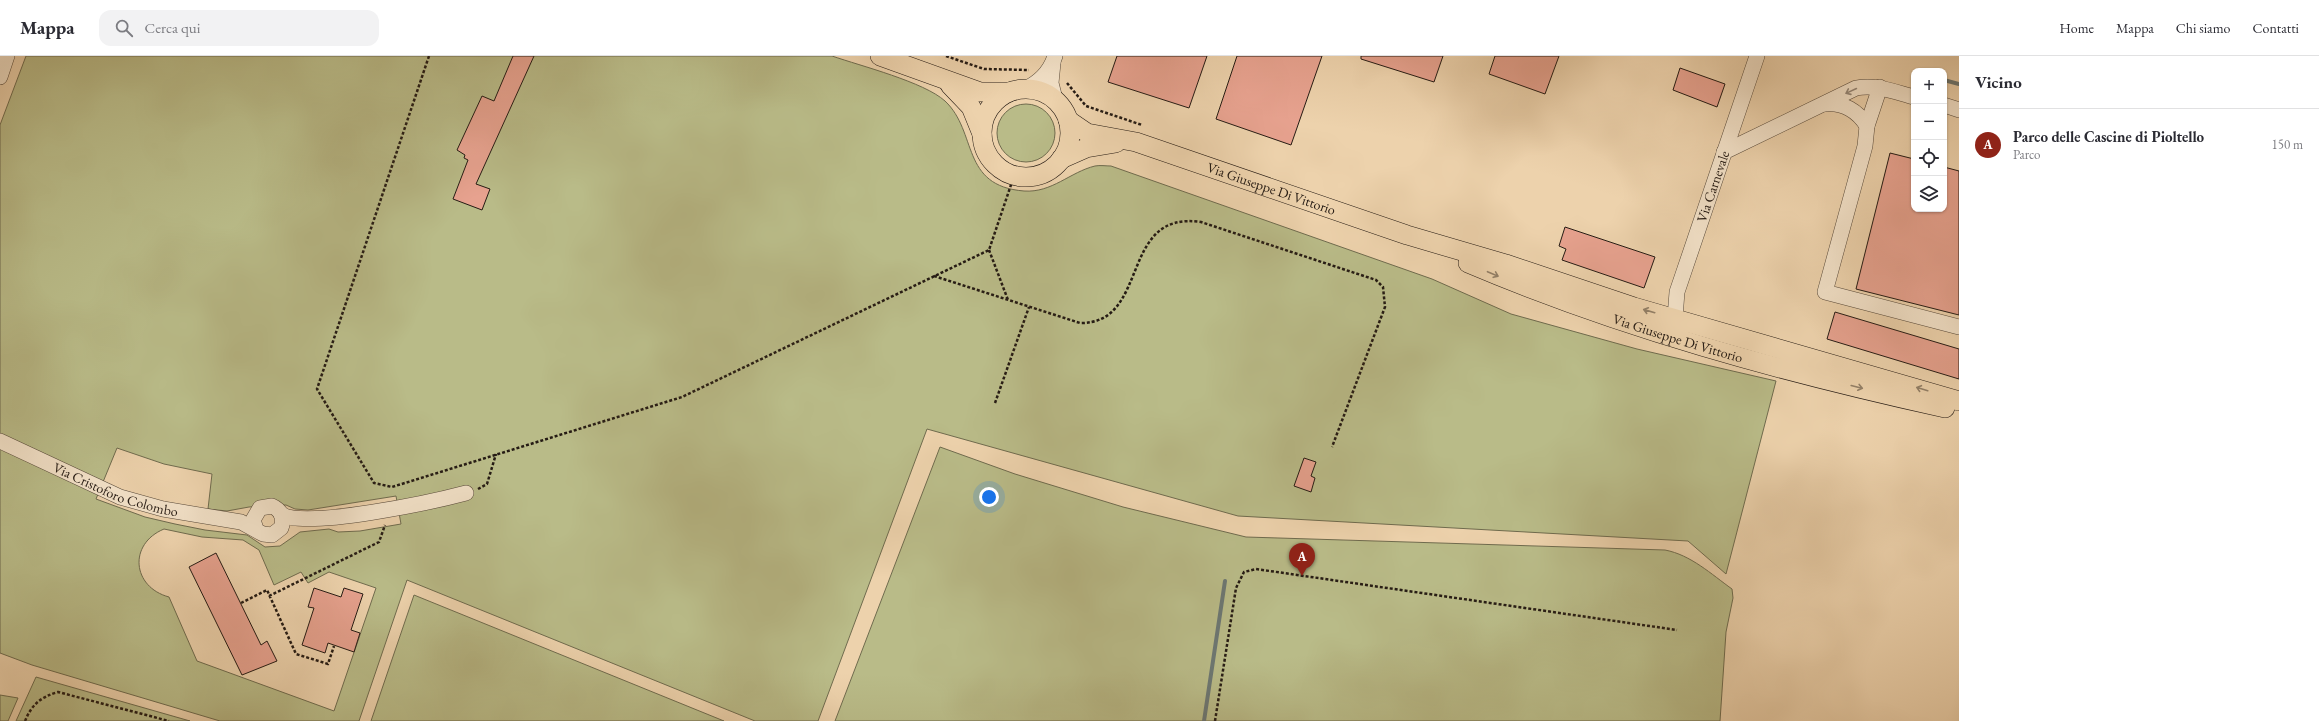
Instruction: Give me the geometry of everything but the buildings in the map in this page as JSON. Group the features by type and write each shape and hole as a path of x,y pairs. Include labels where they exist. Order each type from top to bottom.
{"main road":[{"path":"880,56 939,77 980,92 1038,90 1055,99 1062,108 1068,120 1070,137 1067,149 1061,159 1053,168 1042,174 1031,177 1014,176 1002,170 992,162 986,152 982,134 972,107 958,91 939,77"},
{"path":"982,134 985,116 990,107 1017,90"},
{"name":"Via Giuseppe Di Vittorio","path":"1068,120 1087,133 1136,142 1406,235 1505,279 1628,323 1713,351 1959,411"},
{"name":"Via Giuseppe Di Vittorio","path":"1061,159 1086,148 1103,144 1136,142"},
{"name":"Via Giuseppe Di Vittorio","path":"1406,235 1450,246 1675,318 1959,401"}],"street":[{"path":"0,77 8,56"},
{"name":"Via Carnevale","path":"1675,318 1677,292 1757,56"},
{"path":"1017,90 1034,85 1052,66"},
{"path":"1052,66 1052,91 1055,99"},
{"path":"1724,152 1856,88 1867,86 1880,87 1911,96"},
{"path":"1880,87 1867,126 1865,146 1825,292 1959,327"},
{"path":"1824,104 1832,103 1849,108 1863,118 1867,126"},
{"path":"1947,106 1959,110"},
{"path":"1675,318 1683,328 1700,337 1820,371 1833,381"},
{"name":"Via Cristoforo Colombo","path":"0,441 120,497 171,511 236,521 267,535 276,533 281,521 288,518 304,519 390,509 466,493"},
{"name":"Via Cristoforo Colombo","path":"236,521 248,517 264,506 272,506 281,521"},
{"path":"256,529 253,520 257,511"}],"path":[{"path":"429,56 317,389 374,483 392,487 682,397 989,250"},
{"path":"946,56 984,69 1035,70 1052,66 1069,85 1080,101 1086,106 1149,128"},
{"path":"1008,300 989,250 1014,176"},
{"path":"934,276 1080,323 1095,322 1108,317 1123,296 1147,244 1154,236 1172,222 1185,220 1201,222 1376,280 1383,287 1386,307 1332,447"},
{"path":"995,403 1029,307"},
{"path":"466,493 487,484 496,454"},
{"path":"269,596 379,542 390,509"},
{"path":"1215,721 1236,588 1244,572 1256,569 1677,630"},
{"path":"240,603 267,590 296,654 328,664 334,646"},
{"path":"25,721 35,703 44,696 58,692 169,721"}],"green space":[{"path":"26,56 832,56 908,81 923,87 945,101 955,114 962,127 973,156 980,168 989,179 1004,187 1024,191 1034,191 1052,186 1086,169 1097,166 1111,166 1432,279 1511,314 1637,349 1776,381 1726,574 1688,541 1238,516 927,429 818,721 755,721 407,580 359,721 220,721 32,665 0,653 0,125","holes":["117,448 164,464 212,474 208,509 227,511 249,507 286,505 295,509 308,510 396,496 401,524 360,531 338,532 329,529 300,532 280,546 265,547 247,535 205,530 145,517 96,499","164,529 202,537 243,540 259,550 274,585 301,572 308,583 329,572 376,588 334,711 197,661 169,597 157,592 148,584 142,575 139,565 140,554 144,545 152,536"]},
{"path":"1026,104 1042,109 1050,117 1055,133 1050,149 1042,157 1026,162 1010,157 1002,149 997,133 1002,117 1010,109"},
{"path":"940,447 1015,474 1123,507 1246,537 1665,550 1674,552 1700,566 1732,589 1733,598 1726,632 1720,721 835,721"},
{"path":"414,595 724,721 371,721"},
{"path":"36,677 190,721 16,721"},
{"path":"0,695 18,698 8,721 0,721"}],"waterway":[{"path":"1947,81 1959,84"},
{"path":"1204,721 1225,581"}],"place":[{"name":"Parco delle Cascine di Pioltello","path":"1302,576"}]}
